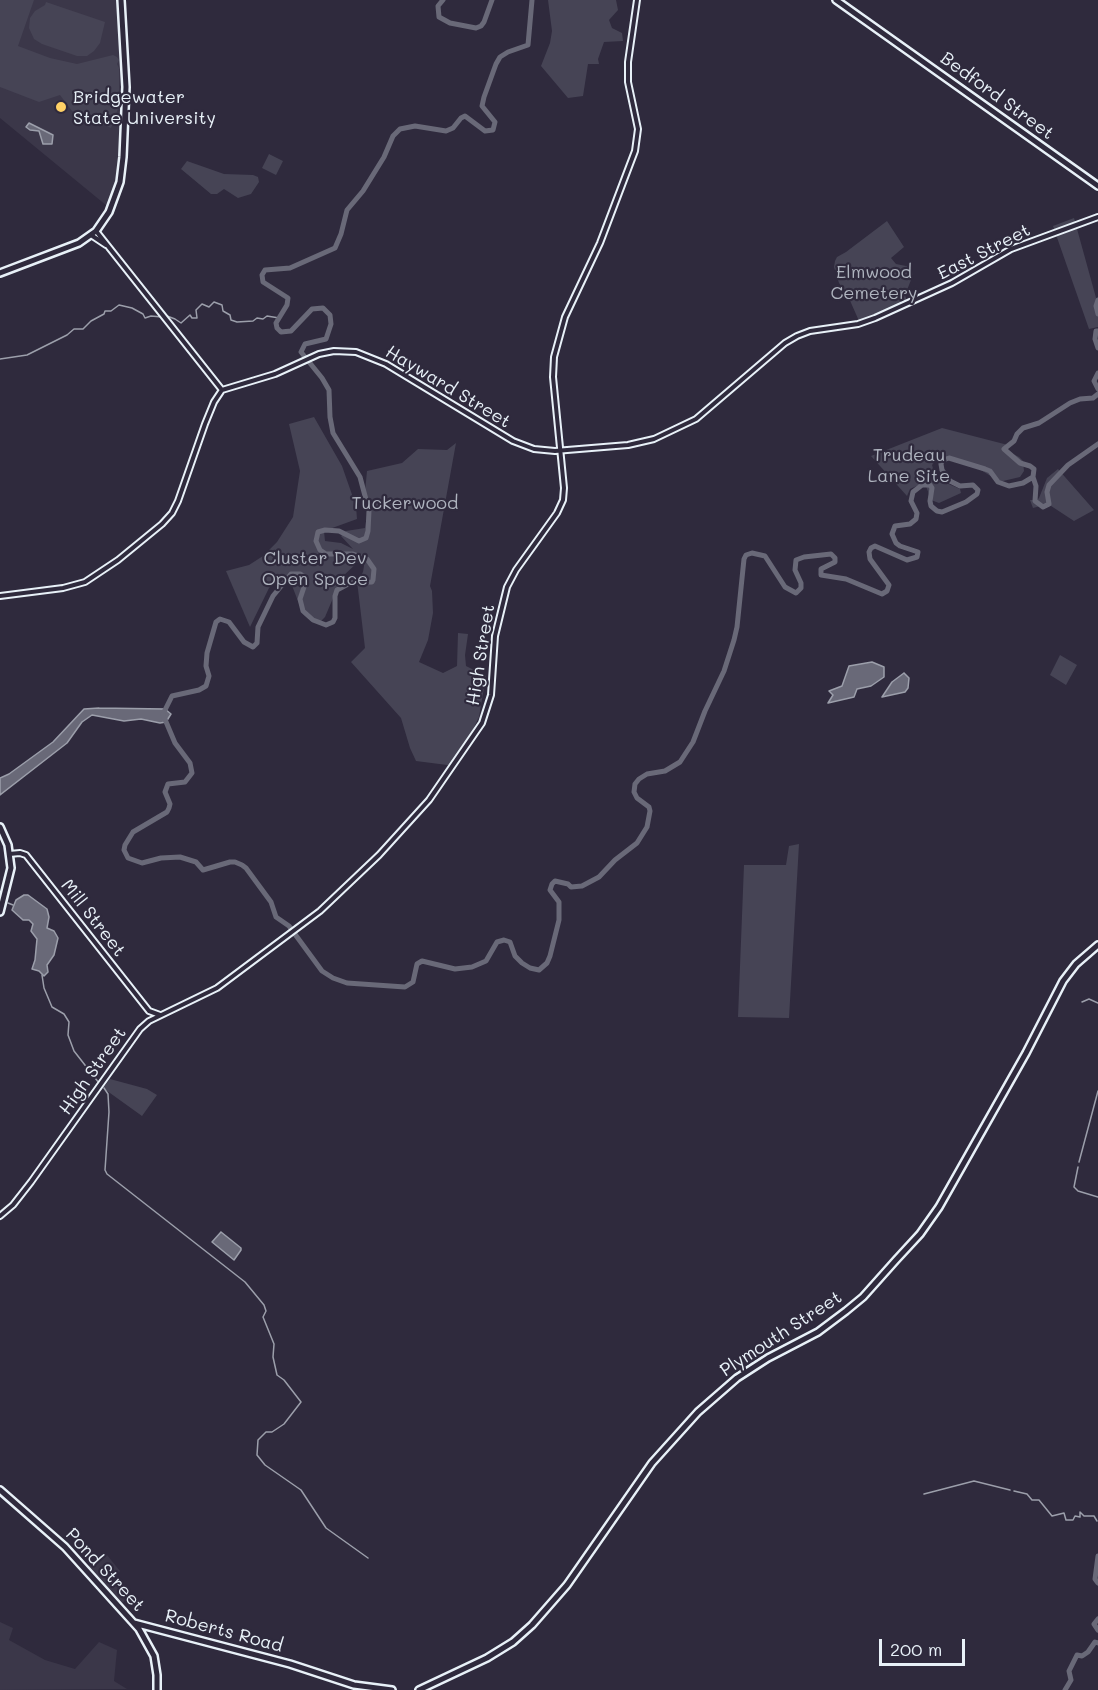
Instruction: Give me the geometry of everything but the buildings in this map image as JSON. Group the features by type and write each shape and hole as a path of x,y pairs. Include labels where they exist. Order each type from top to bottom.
{"main road":[{"path":"0,273 68,249 94,233 109,212 122,168 126,87 122,0"},
{"name":"Bedford Street","path":"836,0 1098,186"},
{"path":"0,826 9,854 9,878 0,912"},
{"name":"Plymouth Street","path":"419,1690 480,1662 513,1642 561,1594 649,1467 691,1419 737,1378 768,1358 818,1332 863,1297 924,1228 939,1207 1026,1053 1063,981 1079,961 1098,945"},
{"name":"Pond Street","path":"0,1490 65,1547 134,1623 147,1640 154,1656 157,1690"},
{"name":"Roberts Road","path":"134,1623 329,1675 354,1685 392,1690"}],"street":[{"name":"High Street","path":"0,1215 13,1205 32,1182 137,1032 147,1022 217,988 298,928 360,874 417,814 444,781 482,723 491,695 494,640 506,591 513,575 563,500 564,488 553,377 557,340 566,314 616,204 636,145 637,120 627,68 637,0"},
{"name":"East Street","path":"699,416 785,343 800,335 810,331 858,324 879,317 946,286 1016,247 1098,217"},
{"path":"0,596 63,588 85,582 118,560 162,524 172,513 178,501 202,431 216,398 222,390 108,247 94,233"},
{"name":"Hayward Street","path":"222,390 270,376 306,359 334,351 356,352 371,357 517,443 534,449 560,451 640,443 685,425 699,416"},
{"path":"215,382 216,398"},
{"name":"Mill Street","path":"9,854 26,855 149,1011"},
{"path":"147,1022 149,1011 161,1015"}],"shaded area":[{"name":"Bridgewater State University","path":"0,0 119,0 123,97 121,155 117,181 107,206 0,118"},
{"path":"107,1555 120,1571 116,1576 131,1595 121,1604 87,1567 95,1562 94,1556"},
{"path":"0,1622 13,1628 9,1640 45,1660 75,1669 99,1642 117,1650 114,1681 127,1689 0,1690"}],"green space":[{"path":"0,0 34,0 18,46 50,58 77,64 113,55 117,57 119,60 117,64 119,91 116,96 120,103 111,128 72,111 60,95 39,102 0,87"},
{"path":"548,0 616,0 618,10 609,20 612,28 622,33 623,41 604,42 598,59 599,64 588,64 583,96 568,98 541,66 552,31"},
{"path":"46,2 105,22 100,43 94,51 87,56 77,56 34,39 29,28 30,18"},
{"path":"269,154 283,161 276,175 262,168"},
{"path":"187,161 224,174 253,175 258,177 259,182 251,194 238,198 224,189 217,194 211,194 181,169"},
{"path":"1074,218 1098,305 1098,327 1089,329 1053,226"},
{"name":"Elmwood Cemetery","path":"887,221 904,247 891,258 896,264 911,267 913,275 905,295 907,302 859,321 848,296 839,283 834,267 835,261 837,257"},
{"name":"Tuckerwood","path":"314,417 342,466 356,506 357,519 324,531 325,541 341,543 353,549 341,536 346,531 365,528 367,471 402,463 418,449 447,450 456,443 430,586 433,613 428,640 419,662 443,673 457,666 458,633 468,634 466,666 486,676 479,717 455,766 416,761 401,718 351,662 365,648 357,581 363,572 363,557 360,555 358,562 342,577 325,617 318,624 303,614 291,583 285,577 280,577 269,588 250,627 226,571 249,565 263,556 277,542 293,517 300,471 289,424"},
{"name":"Trudeau Lane Site","path":"942,428 1008,445 1007,451 1023,461 1024,471 1020,477 1003,481 997,480 968,462 947,458 937,459 932,465 934,472 944,482 960,489 961,493 939,503 931,500 926,486 921,484 910,489 907,496 871,456"},
{"path":"1058,469 1094,510 1074,521 1048,504 1033,508 1030,500 1039,498 1047,478"},
{"path":"1060,655 1077,665 1066,685 1050,675"},
{"path":"799,844 789,1018 738,1017 744,865 786,865 789,846"},
{"path":"110,1079 147,1089 157,1095 142,1116 103,1088"}],"water":[{"path":"29,123 53,135 52,144 43,144 39,131 26,127"},
{"path":"872,662 884,667 884,677 871,686 857,689 854,697 828,703 833,695 829,691 842,686 849,666"},
{"path":"904,673 909,678 905,692 882,697 892,682"},
{"path":"84,709 165,709 171,714 166,722 160,723 141,719 124,721 92,715 82,722 67,743 0,795 0,778 53,742"},
{"path":"28,895 47,909 49,917 47,928 54,931 58,938 54,955 47,965 48,972 44,976 32,969 37,939 31,931 33,924 29,920 23,920 12,910 16,900"},
{"path":"221,1232 241,1248 234,1260 212,1242"}],"waterway":[{"path":"443,0 438,6 439,17 450,23 476,28 484,22 492,0"},
{"path":"163,714 172,696 199,690 206,686 209,676 206,666 207,653 216,622 220,619 229,622 244,642 253,647 257,643 258,627 273,596 291,574 300,574 305,577 300,599 303,611 313,620 326,625 333,622 335,618 337,590 350,583 372,582 374,569 367,559 353,554 326,554 320,550 316,541 318,532 325,530 339,531 359,541 366,538 368,531 369,511 360,477 333,433 329,390 301,352 305,344 326,339 331,324 330,315 323,308 312,309 291,331 281,332 276,323 287,305 288,298 263,282 262,275 265,270 290,268 335,248 347,210 363,191 384,157 393,136 400,129 415,126 446,131 453,128 465,116 485,131 493,130 495,122 482,106 484,97 500,57 528,45 532,0"},
{"path":"1098,300 1096,306 1098,314"},
{"path":"167,316 181,323 190,315 192,318 197,318 196,310 202,304 209,307 214,302 222,305 223,311 230,315 231,320 237,322 253,321 267,316 279,318"},
{"path":"0,359 27,355 67,335 74,329 83,329 105,311 111,311 119,305 132,308 143,314 145,318 162,317"},
{"path":"1098,331 1096,331 1095,339 1098,348"},
{"path":"1098,373 1094,381 1098,389"},
{"path":"1098,394 1093,398 1070,403 1039,423 1023,428 1014,441 1004,449 1020,463 1034,469 1035,501 1043,507 1049,504 1047,492 1049,485 1068,465 1098,444"},
{"path":"164,717 175,743 190,763 192,773 185,782 168,784 165,792 170,804 167,812 133,832 124,850 128,858 142,863 161,858 180,857 196,862 203,870 230,862 242,865 271,902 276,917 289,926 322,971 347,983 405,987 413,982 417,964 422,961 455,969 472,967 486,961 497,942 504,940 510,942 515,956 522,963 539,970 547,963 550,956 559,920 559,902 550,890 552,884 555,881 571,887 582,886 599,877 615,860 637,843 647,827 650,811 649,807 637,798 634,792 635,784 647,774 665,771 680,762 693,742 724,671 734,640 746,555 752,553 765,556 785,587 796,593 801,588 795,570 796,560 831,554 835,562 821,569 821,575 846,579 882,594 887,591 889,585 870,559 869,552 875,546 907,560 917,557 918,552 900,546 892,534 895,526 910,524 916,519 917,513 911,501 913,492 922,485 930,485 932,488 931,506 942,512 966,502 977,494 978,490 973,485 960,486 950,481 942,470 943,460 949,458 985,469 990,471 998,482 1009,486 1023,483 1033,477"},
{"path":"8,903 13,905"},
{"path":"42,975 44,988 52,1007 64,1014 69,1022 68,1035 74,1051 99,1083"},
{"path":"1082,1002 1089,999 1098,1003"},
{"path":"104,1088 108,1094 109,1112 105,1170 107,1174 245,1282 264,1305 266,1311 263,1317 274,1344 273,1357 277,1375 284,1380 301,1402 284,1424 272,1432 266,1432 258,1440 257,1455 265,1465 301,1490 326,1528 368,1558"},
{"path":"1079,1162 1098,1091"},
{"path":"1078,1167 1074,1187 1078,1191 1098,1197"},
{"path":"924,1494 974,1481 1010,1490"},
{"path":"1014,1491 1027,1494 1032,1500 1039,1500 1052,1516 1064,1513 1066,1520 1073,1520 1075,1516 1080,1517 1080,1512 1084,1516 1094,1516 1097,1521"},
{"path":"1098,1556 1095,1579 1098,1583"},
{"path":"1098,1619 1094,1624 1098,1630"},
{"path":"1065,1690 1071,1680 1069,1671 1077,1655 1082,1656 1095,1642 1098,1643"}],"place":[{"name":"Bridgewater State University","path":"61,107"}],"park label":[{"name":"Cluster Dev Open Space","path":"315,568"}]}
